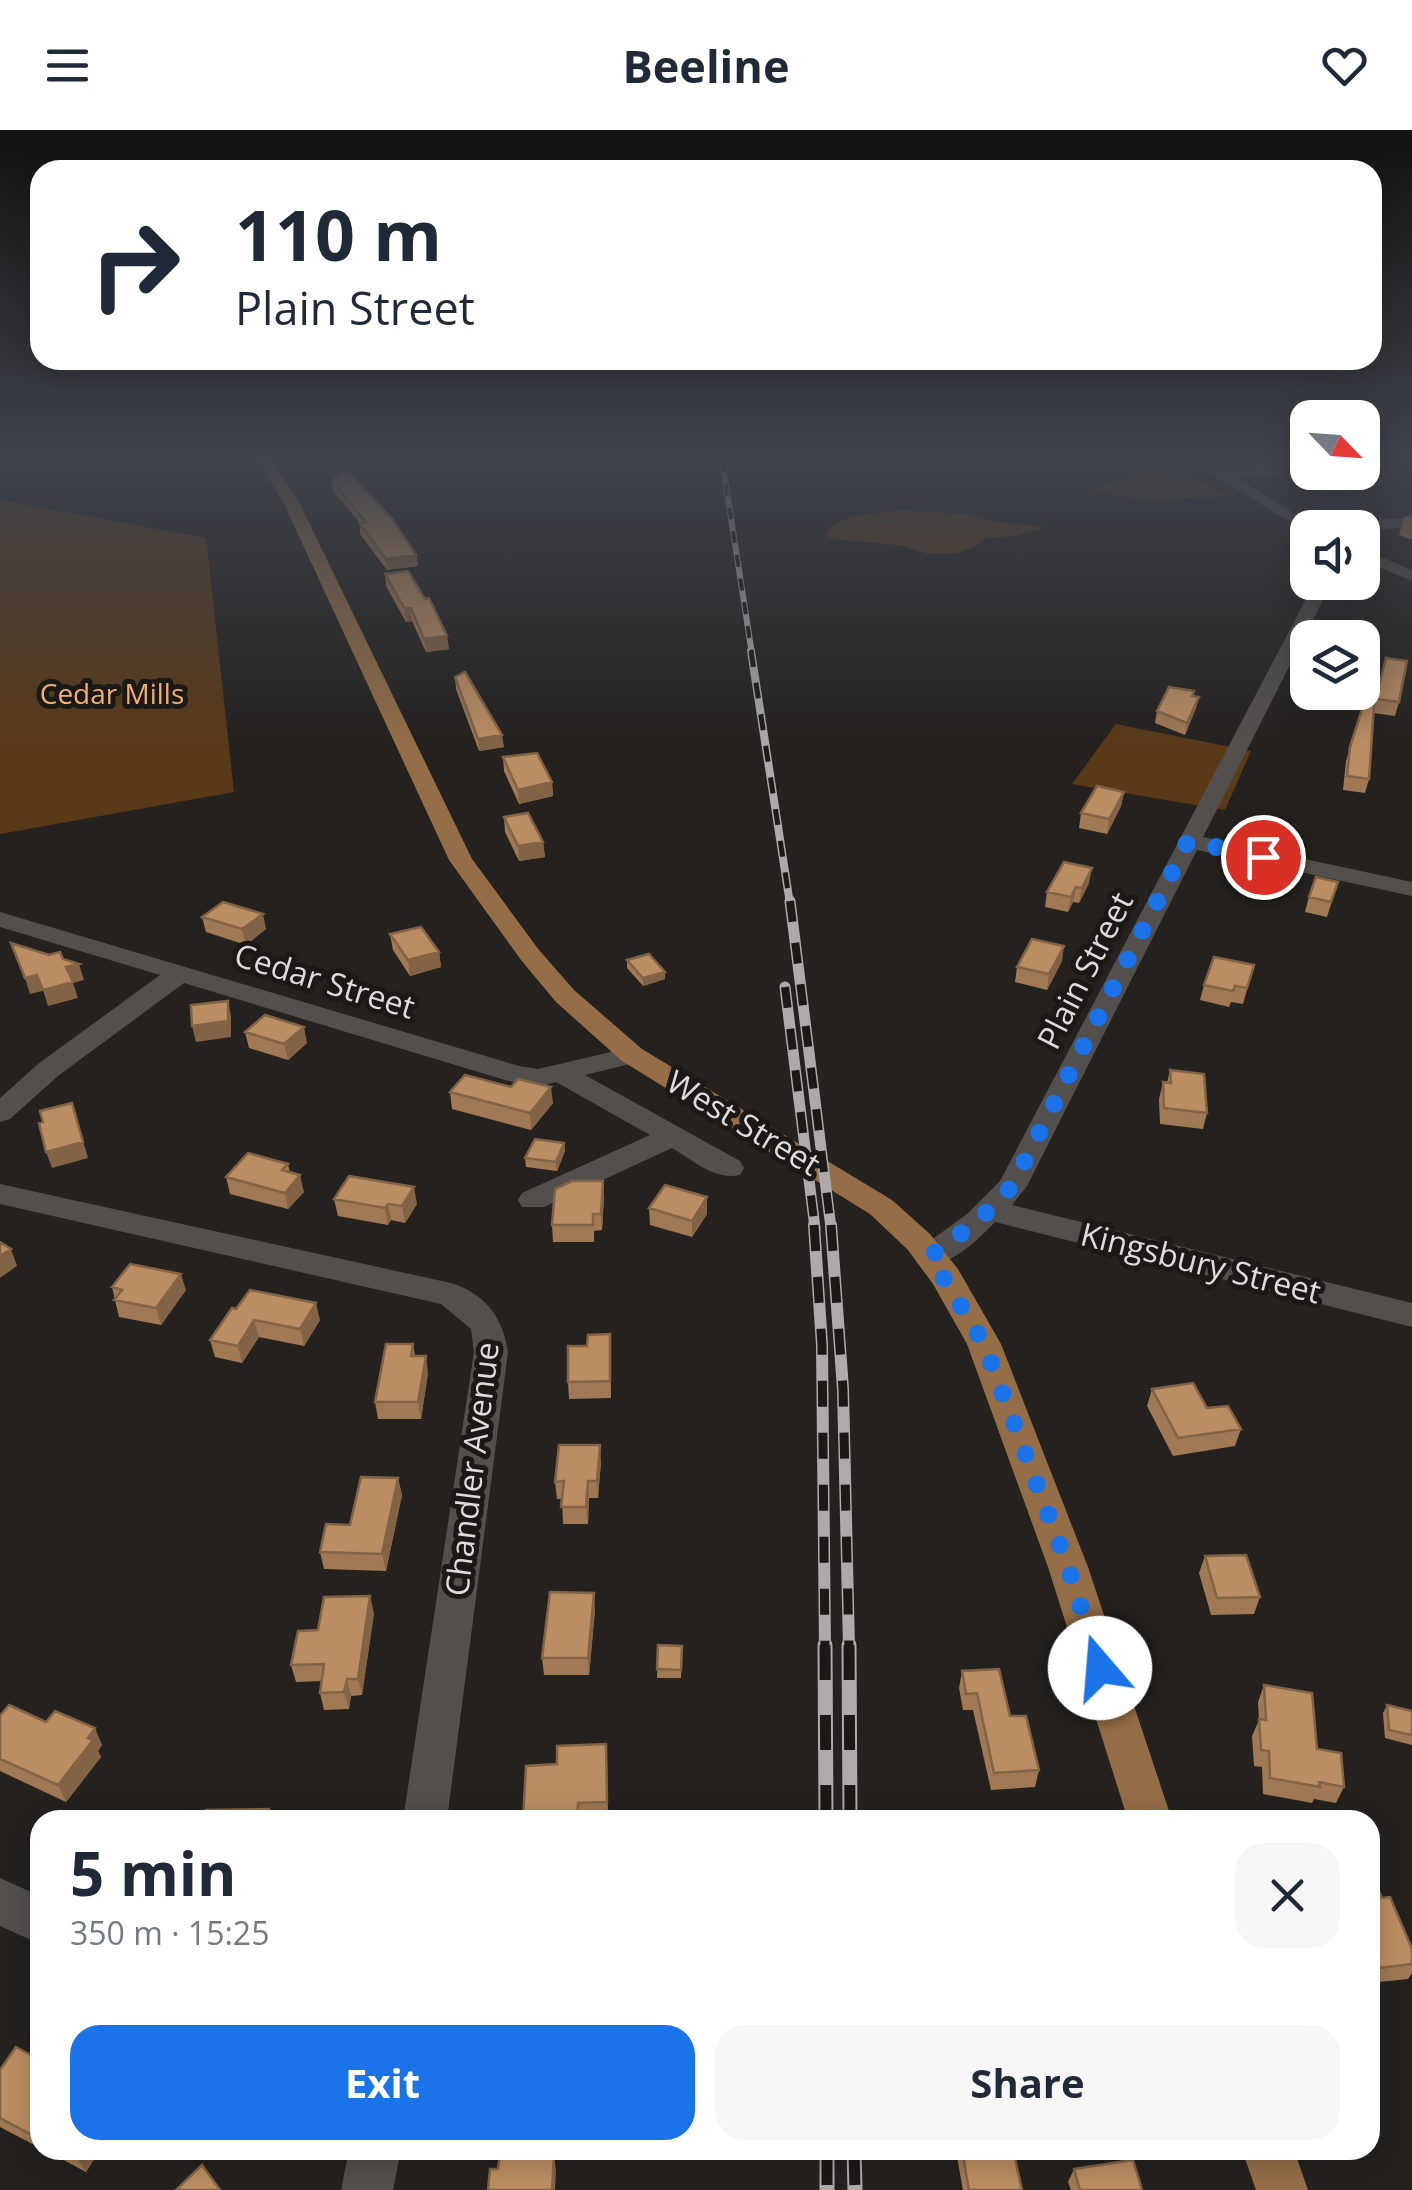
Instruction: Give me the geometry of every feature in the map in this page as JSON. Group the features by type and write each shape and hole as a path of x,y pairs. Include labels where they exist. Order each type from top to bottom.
{"main road":[{"name":"West Street","path":"317,556 462,860 530,955 565,996 632,1055 807,1158 881,1207 930,1256 984,1344 1068,1567 1147,1810"},
{"path":"1272,2160 1282,2190"}],"street":[{"path":"1380,562 1412,576"},
{"name":"Plain Street","path":"930,1256 990,1210 1012,1186 1315,600"},
{"path":"1188,841 1412,889"},
{"name":"Cedar Street","path":"0,919 515,1074 538,1078 563,1074 632,1055"},
{"path":"0,1113 48,1070 180,973"},
{"path":"563,1074 729,1168"},
{"path":"532,1200 645,1152 672,1136"},
{"name":"Chandler Avenue","path":"0,1194 450,1295 487,1324 492,1352 426,1810"},
{"name":"Kingsbury Street","path":"990,1210 1412,1315"},
{"path":"0,1901 30,1916"},
{"path":"368,2190 372,2160"}],"green space":[{"name":"Cedar Mills","path":"0,556 208,556 234,792 0,834"},
{"path":"1116,724 1251,751 1225,810 1072,784"}],"building":[{"path":"408,571 425,599 429,598 447,636 424,639 411,608 405,609 385,574"},
{"path":"1386,658 1407,661 1399,702 1380,700"},
{"path":"465,672 502,735 478,739 455,677"},
{"path":"1169,687 1194,691 1192,696 1199,697 1187,723 1157,711"},
{"path":"1362,710 1374,710 1369,779 1347,776 1350,747"},
{"path":"537,753 552,782 518,790 503,757"},
{"path":"1097,786 1124,792 1109,819 1081,813"},
{"path":"528,813 543,842 518,846 504,817"},
{"path":"1064,862 1092,868 1082,888 1076,887 1071,897 1047,892"},
{"path":"1316,877 1338,882 1331,902 1309,897"},
{"path":"223,902 263,914 242,929 202,917"},
{"path":"421,927 439,952 408,960 390,934"},
{"path":"1032,939 1064,946 1049,974 1017,967"},
{"path":"11,943 49,955 60,952 63,959 79,964 66,967 73,982 43,990 37,975 25,978"},
{"path":"649,954 665,972 643,978 627,960"},
{"path":"1214,957 1254,965 1247,988 1235,986 1233,991 1204,985"},
{"path":"228,1001 228,1021 192,1026 191,1005"},
{"path":"265,1015 304,1027 284,1044 245,1032"},
{"path":"1170,1070 1204,1074 1207,1113 1164,1108 1163,1082 1171,1083"},
{"path":"465,1075 511,1087 518,1079 551,1087 530,1113 450,1092"},
{"path":"72,1103 83,1142 46,1152 40,1111"},
{"path":"535,1139 564,1143 556,1162 525,1158"},
{"path":"248,1153 288,1164 282,1170 300,1175 285,1193 226,1177"},
{"path":"349,1176 414,1187 402,1206 388,1204 385,1208 334,1199"},
{"path":"572,1181 603,1181 601,1214 593,1214 593,1225 552,1225 555,1189"},
{"path":"665,1185 707,1197 692,1221 649,1208"},
{"path":"0,1242 11,1249 0,1256"},
{"path":"130,1264 181,1274 156,1308 114,1300 122,1290 112,1287"},
{"path":"250,1290 316,1303 300,1329 254,1320 238,1346 210,1340"},
{"path":"610,1334 610,1381 568,1382 568,1346 587,1346 588,1335"},
{"path":"386,1344 413,1344 411,1356 426,1356 418,1402 375,1402"},
{"path":"1193,1383 1207,1408 1228,1406 1241,1429 1178,1438 1152,1389"},
{"path":"559,1445 600,1445 597,1481 588,1481 586,1507 561,1507 564,1481 555,1482"},
{"path":"361,1477 398,1478 382,1554 320,1552 326,1524 350,1525"},
{"path":"1246,1555 1260,1597 1217,1598 1205,1556"},
{"path":"550,1592 594,1593 588,1658 542,1658"},
{"path":"370,1596 358,1679 347,1679 344,1692 320,1693 324,1664 291,1665 298,1631 318,1630 324,1597"},
{"path":"658,1645 682,1646 681,1670 657,1669"},
{"path":"999,1669 1010,1716 1026,1716 1039,1770 994,1773 977,1693 966,1694 962,1671"},
{"path":"1264,1685 1312,1693 1317,1749 1341,1753 1344,1787 1270,1778 1269,1751 1261,1750 1259,1719 1266,1720"},
{"path":"9,1705 46,1722 55,1711 95,1728 88,1738 93,1740 58,1785 0,1759 0,1716"},
{"path":"1387,1705 1412,1711 1412,1735 1389,1730"},
{"path":"606,1744 607,1802 578,1803 578,1810 524,1810 526,1766 557,1764 557,1746"},
{"path":"1380,1893 1382,1898 1390,1897 1412,1949 1412,1964 1380,1968"},
{"path":"16,2047 30,2055 30,2134 0,2118 0,2070"},
{"path":"499,2160 554,2160 552,2190 488,2190 490,2169 498,2169"},
{"path":"964,2160 1015,2160 1022,2190 969,2190"},
{"path":"1133,2160 1142,2190 1080,2190 1074,2169"},
{"path":"202,2165 220,2190 176,2190"}],"railway":[{"path":"737,556 752,654"},
{"path":"751,651 790,904"},
{"path":"790,901 831,1228"},
{"path":"785,987 815,1228"},
{"path":"814,1225 822,1345 825,1648"},
{"path":"831,1225 843,1389 849,1648"},
{"path":"825,1645 826,1810"},
{"path":"849,1645 850,1810"},
{"path":"827,2160 827,2190"},
{"path":"854,2160 855,2190"}],"route":[{"path":"1100,1668 1068,1567 984,1344 930,1256 978,1221 1012,1186 1188,841 1263,857"}]}
